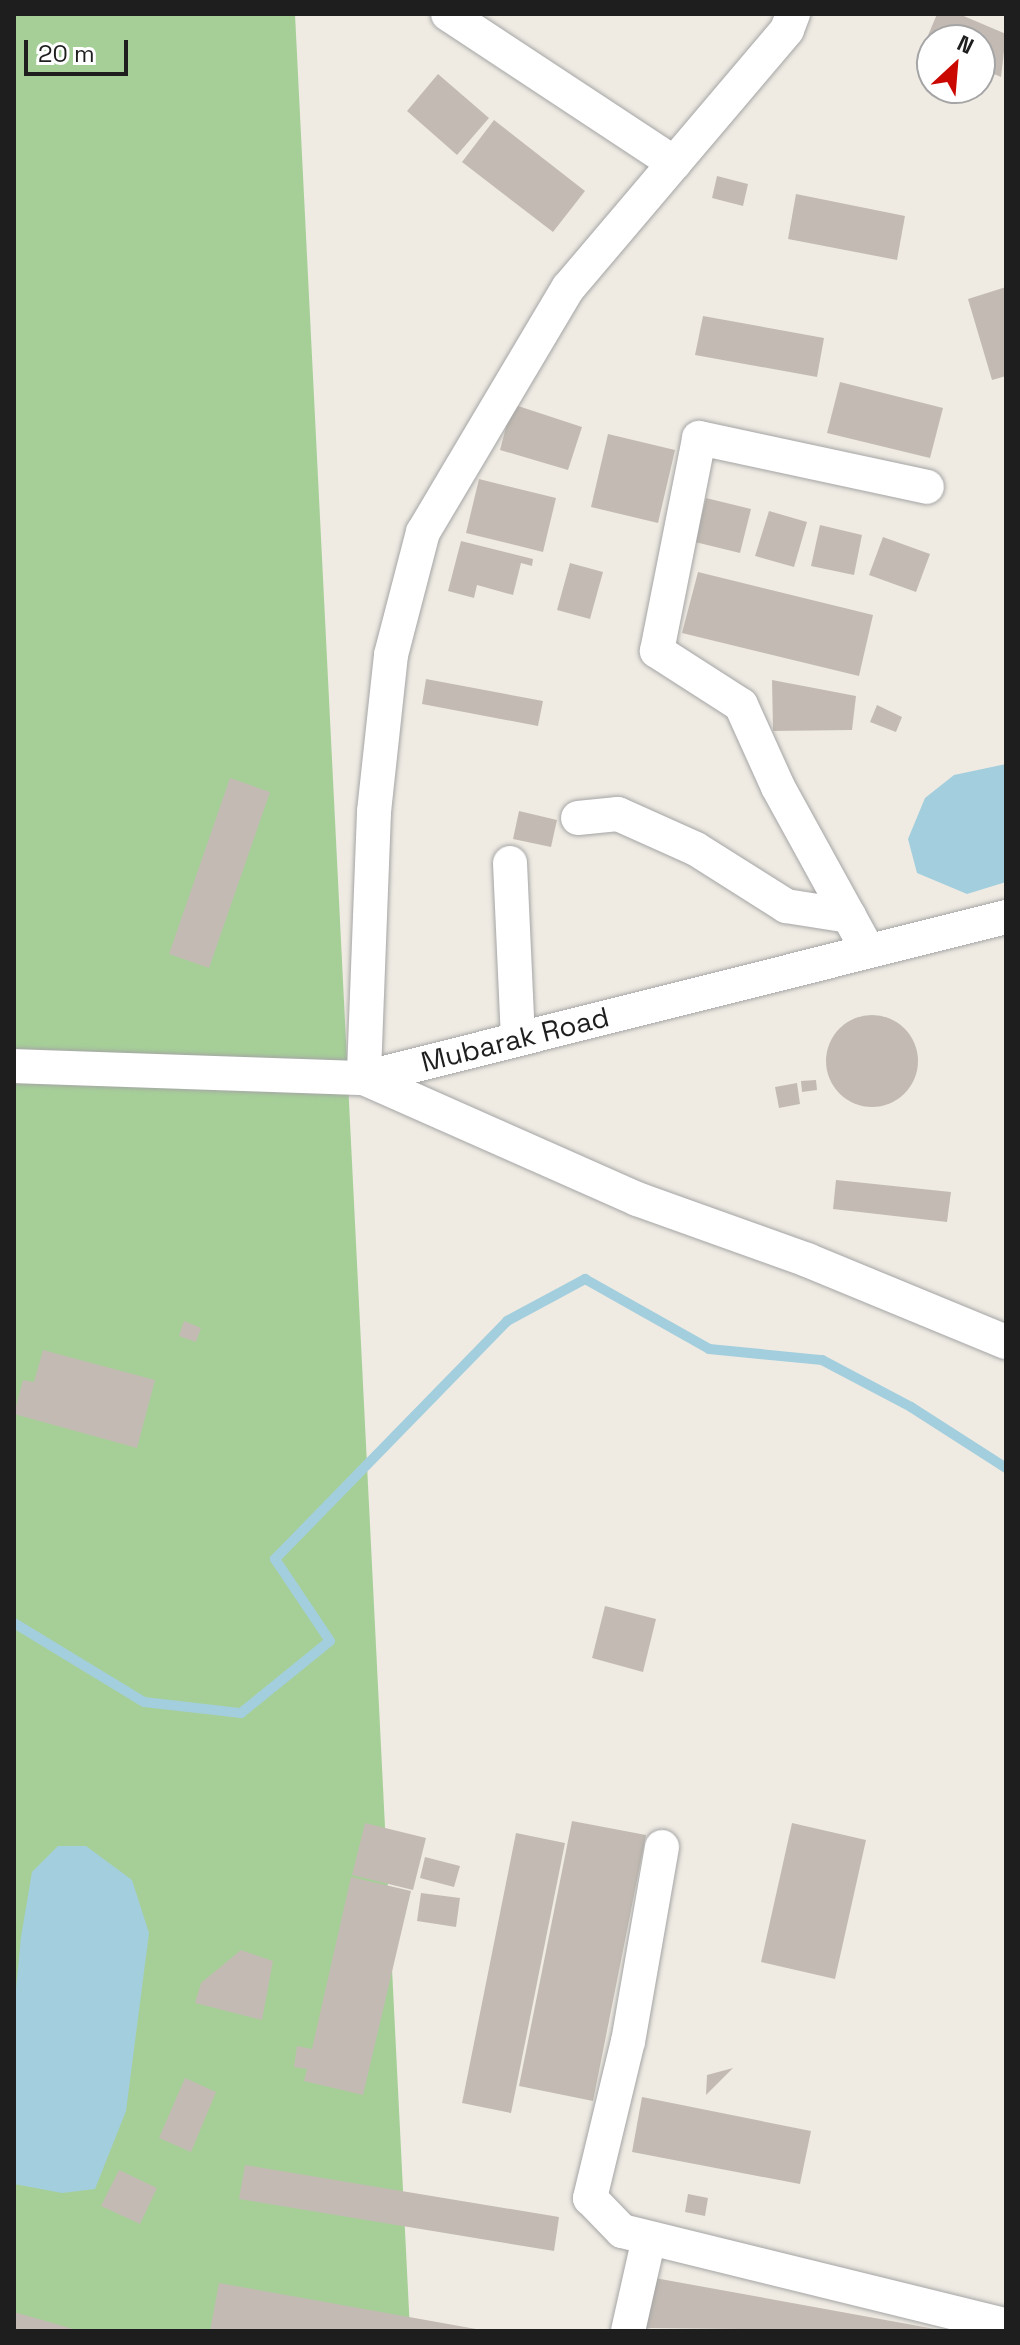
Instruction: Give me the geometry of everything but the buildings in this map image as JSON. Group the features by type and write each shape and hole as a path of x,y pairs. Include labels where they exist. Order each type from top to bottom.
{"street":[{"path":"448,14 674,163"},
{"path":"793,14 787,30 568,288 423,532 387,686 374,812 364,1078 637,1199 807,1260 1006,1342"},
{"path":"867,949 778,787 741,705 657,651 699,438 927,487"},
{"path":"578,818 618,814 696,849 786,906 849,916"},
{"path":"510,863 518,1038"},
{"name":"Mubarak Road","path":"16,1061 364,1078 867,949 1006,917"},
{"path":"662,1847 628,2041 590,2198 622,2231 984,2324"},
{"path":"628,2331 649,2238"}],"green space":[{"path":"14,14 295,14 410,2331 14,2331"}],"water":[{"path":"1006,764 1006,882 967,894 917,873 908,839 925,798 954,775"},
{"path":"58,1846 86,1846 132,1880 149,1933 126,2111 95,2189 62,2193 14,2184 14,2010 21,1937 32,1872"}],"waterway":[{"path":"14,1623 144,1702 241,1713 330,1641 275,1559 507,1321 585,1279 709,1349 822,1360 911,1407 1006,1468"}]}
